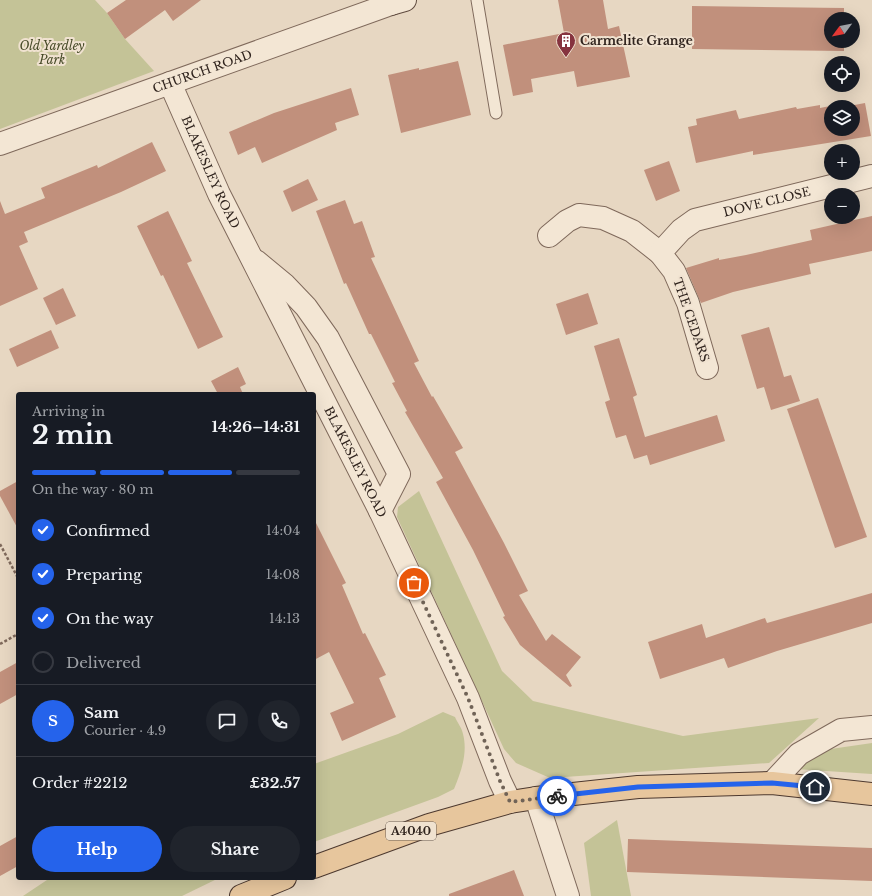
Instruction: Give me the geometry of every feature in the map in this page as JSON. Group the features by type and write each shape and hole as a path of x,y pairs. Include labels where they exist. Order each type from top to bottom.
{"main road":[{"name":"A4040","path":"316,866 429,825 510,802 536,798 638,787 772,783 872,794"},
{"path":"241,896 280,880"}],"street":[{"name":"CHURCH ROAD","path":"0,144 394,1"},
{"name":"BLAKESLEY ROAD","path":"170,83 219,194 380,511 468,698 500,781 510,802"},
{"name":"DOVE CLOSE","path":"660,253 681,230 695,220 709,218 872,176"},
{"name":"THE CEDARS","path":"549,236 568,221 579,215 603,218 632,231 660,253 674,271 688,303 707,368"},
{"path":"249,255 285,285 306,307 328,338 351,380 399,474 380,511"},
{"path":"772,783 799,754 841,730 872,727"},
{"path":"536,798 568,896"}],"lane":[{"path":"477,0 496,113"}],"path":[{"path":"0,544 16,574"},
{"path":"0,644 16,635"}],"green space":[{"name":"Old Yardley Park","path":"0,0 95,0 107,13 125,39 154,71 0,129"},
{"path":"419,491 502,671 533,701 683,736 819,718 769,763 550,778 516,763 504,749 397,517 398,507"},
{"path":"443,712 455,717 462,730 465,748 463,762 454,789 438,797 316,841 316,763 398,734"},
{"path":"872,743 872,774 795,769 817,751"},
{"path":"617,820 631,896 591,896 584,843"},
{"path":"47,880 215,880 182,896 23,896"}],"building":[{"path":"126,0 201,0 173,21 165,10 125,39 107,13"},
{"name":"Carmelite Grange","path":"558,0 603,0 608,29 619,26 630,77 577,87 574,71 531,79 533,92 513,96 503,45 564,33"},
{"path":"692,6 844,8 844,12 824,12 824,48 844,48 844,51 692,49"},
{"path":"458,61 471,115 401,133 388,75"},
{"path":"351,88 359,115 335,123 337,130 262,163 255,147 238,155 229,132 274,113"},
{"path":"865,103 871,136 753,155 753,151 696,163 688,127 697,125 696,119 736,110 739,119 796,107 797,109 820,105 820,108 824,107 824,136 860,136 860,104"},
{"path":"152,142 166,171 121,192 24,232 28,242 19,246 38,289 0,306 0,201 5,214 45,198 41,188 97,165 98,168"},
{"path":"669,161 680,191 656,201 644,170"},
{"path":"308,179 318,200 292,212 283,191"},
{"path":"345,200 354,224 362,221 375,257 371,258 419,361 414,363 432,397 433,396 463,448 455,452 528,591 519,595 546,641 552,634 581,657 566,675 572,686 570,687 520,645 503,617 505,616 473,550 436,482 443,478 405,412 407,411 392,383 395,382 371,334 369,334 346,283 344,284 316,211"},
{"path":"168,211 192,261 187,263 223,337 198,349 163,275 161,276 137,226"},
{"path":"872,216 872,251 809,264 811,274 733,292 701,303 686,268 719,258 719,260 746,255 812,240 810,230 837,224 860,224 860,219"},
{"path":"63,288 76,316 56,325 43,298"},
{"path":"588,293 598,324 566,335 556,304"},
{"path":"769,327 784,377 791,375 800,401 771,410 764,387 757,389 741,335"},
{"path":"51,330 59,348 17,367 9,349"},
{"path":"619,338 637,395 633,397 645,437 717,415 725,441 650,465 647,455 634,459 626,435 616,438 605,402 610,400 594,346"},
{"path":"238,367 246,384 240,387 242,392 217,392 211,381"},
{"path":"818,398 867,537 835,548 787,409"},
{"path":"16,482 16,525 0,496 0,491"},
{"path":"316,523 346,583 342,585 363,634 365,633 386,675 379,678 396,717 342,741 330,713 354,703 329,652 316,659"},
{"path":"872,593 872,623 777,651 728,668 724,658 660,679 648,642 702,624 706,638 765,618 767,623"},
{"path":"16,663 16,695 0,704 0,672"},
{"path":"16,837 16,867 0,876 0,846"},
{"path":"628,839 872,848 872,881 627,872"},
{"path":"514,870 524,896 449,896 449,894"}],"way so far":[{"path":"414,583 468,698 500,781 510,802 557,796"}],"place":[{"name":"Carmelite Grange","path":"566,58"}],"route":[{"path":"557,796 638,787 772,783 815,787"}]}
